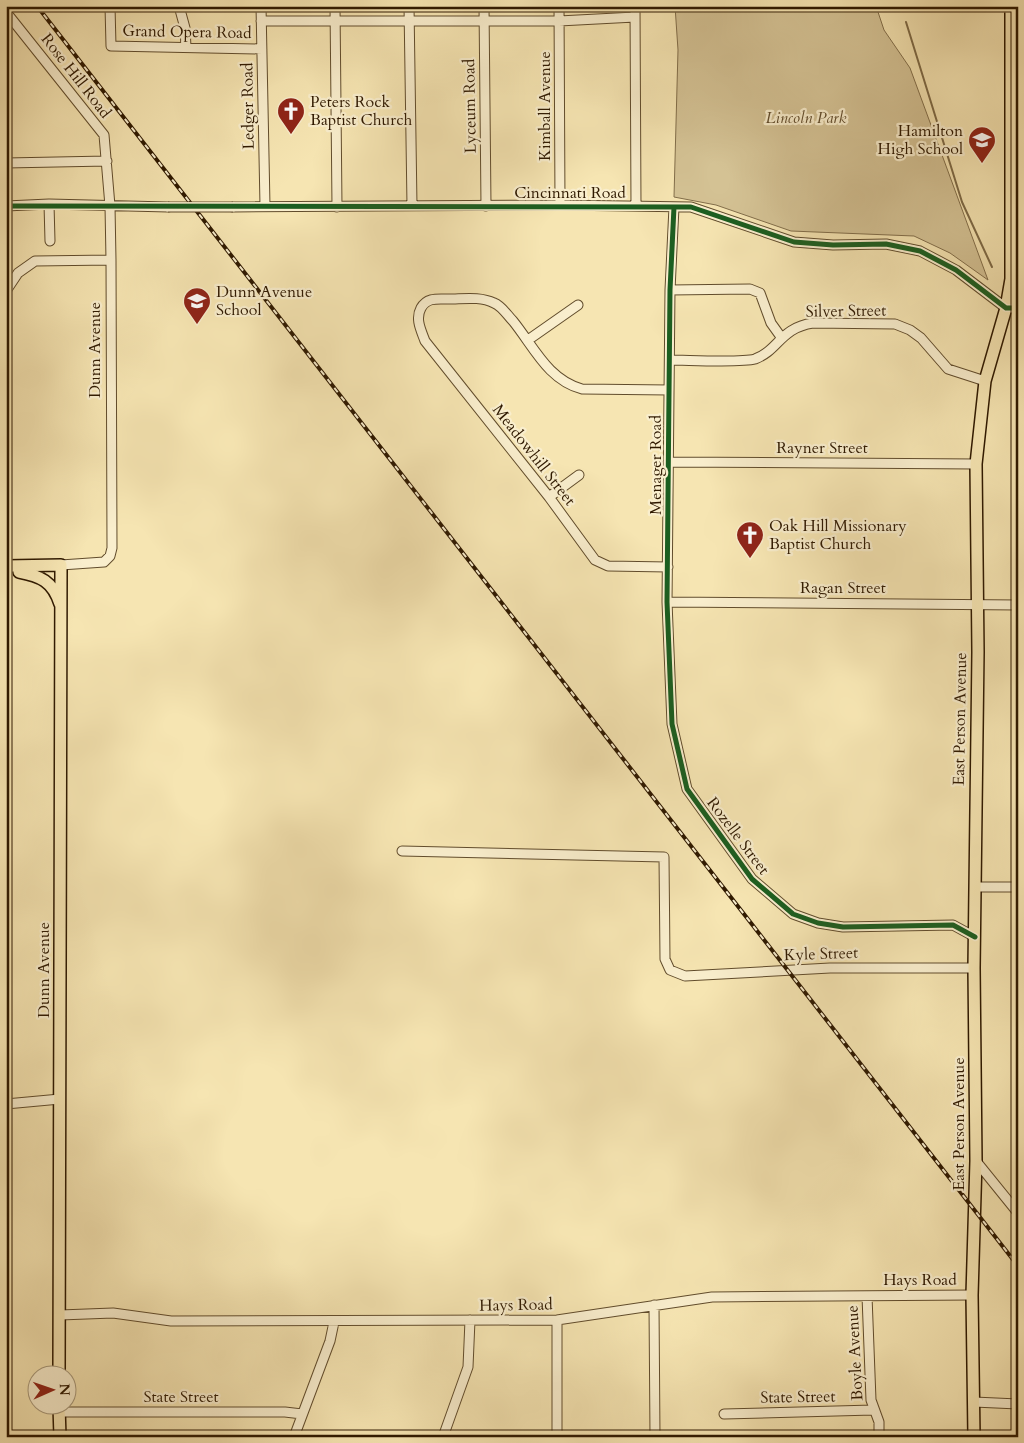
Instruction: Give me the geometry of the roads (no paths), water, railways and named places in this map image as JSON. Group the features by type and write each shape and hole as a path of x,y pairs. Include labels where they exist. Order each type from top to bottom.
{"main road":[{"name":"East Person Avenue","path":"974,1437 972,1295 976,1161 974,968 976,464 984,381 1012,308 1015,77 1011,6"},
{"path":"6,568 62,565"},
{"name":"Dunn Avenue","path":"59,1366 62,565"},
{"path":"6,568 34,573 45,580 58,598 62,608"},
{"path":"59,1416 60,1437"}],"street":[{"name":"Grand Opera Road","path":"110,6 111,46 262,48"},
{"path":"179,6 185,28 186,47"},
{"name":"Ledger Road","path":"261,6 265,206"},
{"path":"335,6 337,207"},
{"path":"410,6 412,206"},
{"name":"Lyceum Road","path":"484,6 486,206"},
{"name":"Kimball Avenue","path":"559,6 560,206"},
{"path":"635,6 636,206"},
{"name":"Rose Hill Road","path":"6,12 104,135"},
{"name":"Grand Opera Road","path":"261,21 559,21 635,17"},
{"name":"Dunn Avenue","path":"62,565 104,562 110,556 112,548 110,206 104,135"},
{"path":"6,163 107,161"},
{"path":"49,204 50,241"},
{"name":"Cincinnati Road","path":"6,206 49,204 168,208 265,206 636,206 691,208 794,242 833,245 886,244 920,251 956,270 1012,308"},
{"name":"Menager Road","path":"672,724 668,602 668,462 670,290 674,207"},
{"path":"6,291 25,266 36,261 111,260"},
{"path":"670,290 750,289 760,293 771,323 781,337"},
{"name":"Meadowhill Street","path":"528,340 495,303 482,299 430,299 422,305 418,314 419,326 425,341 549,497 595,560 608,566 668,566"},
{"path":"578,305 528,340 553,375 568,385 582,389 669,390"},
{"name":"Silver Street","path":"670,360 753,359 768,352 781,337 802,325 813,323 895,324 910,330 921,338 948,369 984,381"},
{"name":"Rayner Street","path":"668,462 976,464"},
{"path":"549,497 578,475"},
{"name":"Ragan Street","path":"668,602 976,604 1018,606"},
{"name":"Rozelle Street","path":"672,724 687,789 752,879 793,914 818,924 843,927 953,925 975,937"},
{"name":"Kyle Street","path":"402,851 664,857 664,959 670,970 685,976 830,968 974,968"},
{"path":"975,887 1018,887"},
{"path":"6,1104 60,1099"},
{"path":"976,1161 1018,1213"},
{"name":"Hays Road","path":"60,1315 113,1313 171,1321 557,1320 712,1297 972,1295"},
{"name":"Boyle Avenue","path":"867,1296 871,1400 873,1410 879,1422 879,1437"},
{"path":"654,1305 655,1437"},
{"path":"443,1437 468,1367 470,1320"},
{"path":"557,1320 558,1437"},
{"path":"294,1437 330,1341 334,1322"},
{"path":"974,1402 1018,1404"},
{"name":"State Street","path":"78,1409 285,1412 302,1414"},
{"name":"State Street","path":"724,1414 873,1410"}],"waterway":[{"path":"906,22 962,202 992,267"},
{"path":"1015,340 1018,351"}],"railway":[{"path":"37,6 1018,1266"}],"place":[{"name":"Peters Rock Baptist Church","path":"291,135"},
{"name":"Hamilton High School","path":"982,164"},
{"name":"Dunn Avenue School","path":"197,325"},
{"name":"Oak Hill Missionary Baptist Church","path":"750,559"}],"park label":[{"name":"Lincoln Park","path":"806,118"}]}
